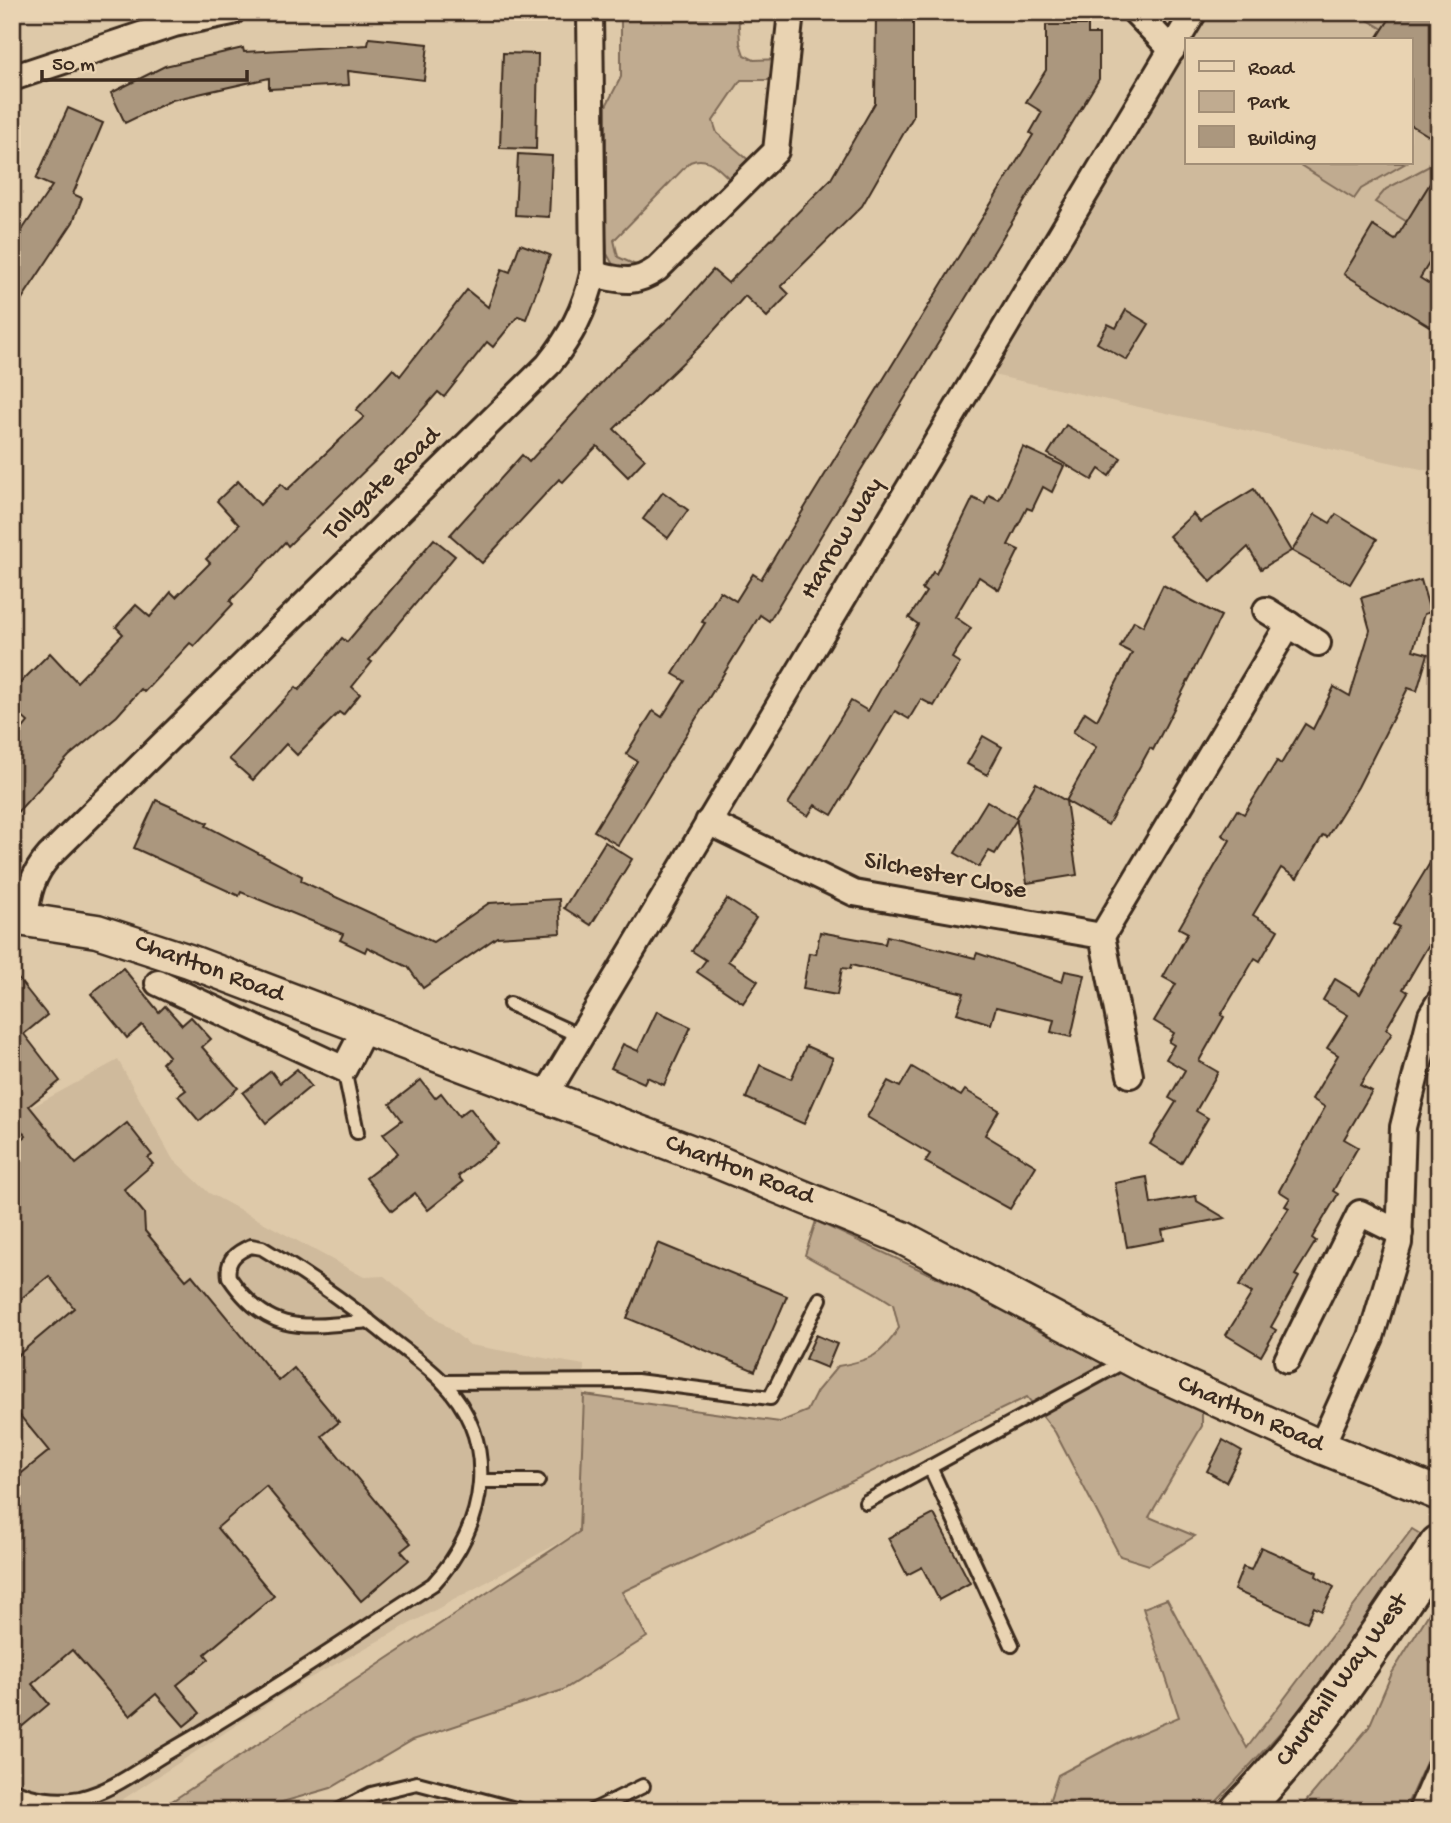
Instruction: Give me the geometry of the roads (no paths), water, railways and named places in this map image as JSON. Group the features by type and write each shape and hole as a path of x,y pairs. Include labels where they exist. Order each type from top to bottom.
{"main road":[{"name":"Churchill Way West","path":"1240,1811 1278,1771 1347,1685 1439,1545"}],"street":[{"path":"12,78 174,24 232,12"},
{"name":"Tollgate Road","path":"19,918 36,870 49,856 548,365 582,314 593,274 590,12"},
{"path":"593,274 629,281 642,279 657,269 776,151 791,12"},
{"path":"1135,12 1172,50"},
{"name":"Harrow Way","path":"545,1096 1194,12"},
{"path":"1266,610 1318,643"},
{"path":"1130,1075 1102,936 1289,624"},
{"name":"Silchester Close","path":"708,822 854,892 1102,936"},
{"name":"Charlton Road","path":"19,918 97,931 155,950 713,1160 903,1238 1129,1359 1321,1447 1439,1494"},
{"path":"158,983 344,1069 365,1028"},
{"path":"1321,1447 1371,1337 1400,1233 1403,1127 1431,1015 1439,1002"},
{"path":"1287,1360 1360,1213 1400,1233"},
{"path":"1421,1811 1439,1769"}],"lane":[{"path":"510,1004 580,1036"},
{"path":"344,1069 357,1132"},
{"path":"12,1789 31,1796 53,1799 79,1798 105,1789 201,1733 433,1584 451,1565 464,1544 477,1512 482,1481 474,1431 456,1397 443,1382 346,1301 262,1248 251,1246 240,1251 229,1264 229,1277 245,1296 284,1325 306,1327 369,1321"},
{"path":"443,1382 637,1381 770,1398 820,1299"},
{"path":"866,1502 1129,1359"},
{"path":"930,1467 1012,1645"},
{"path":"482,1481 538,1481"},
{"path":"338,1811 371,1794 417,1783 523,1811"},
{"path":"592,1811 643,1786"}]}
